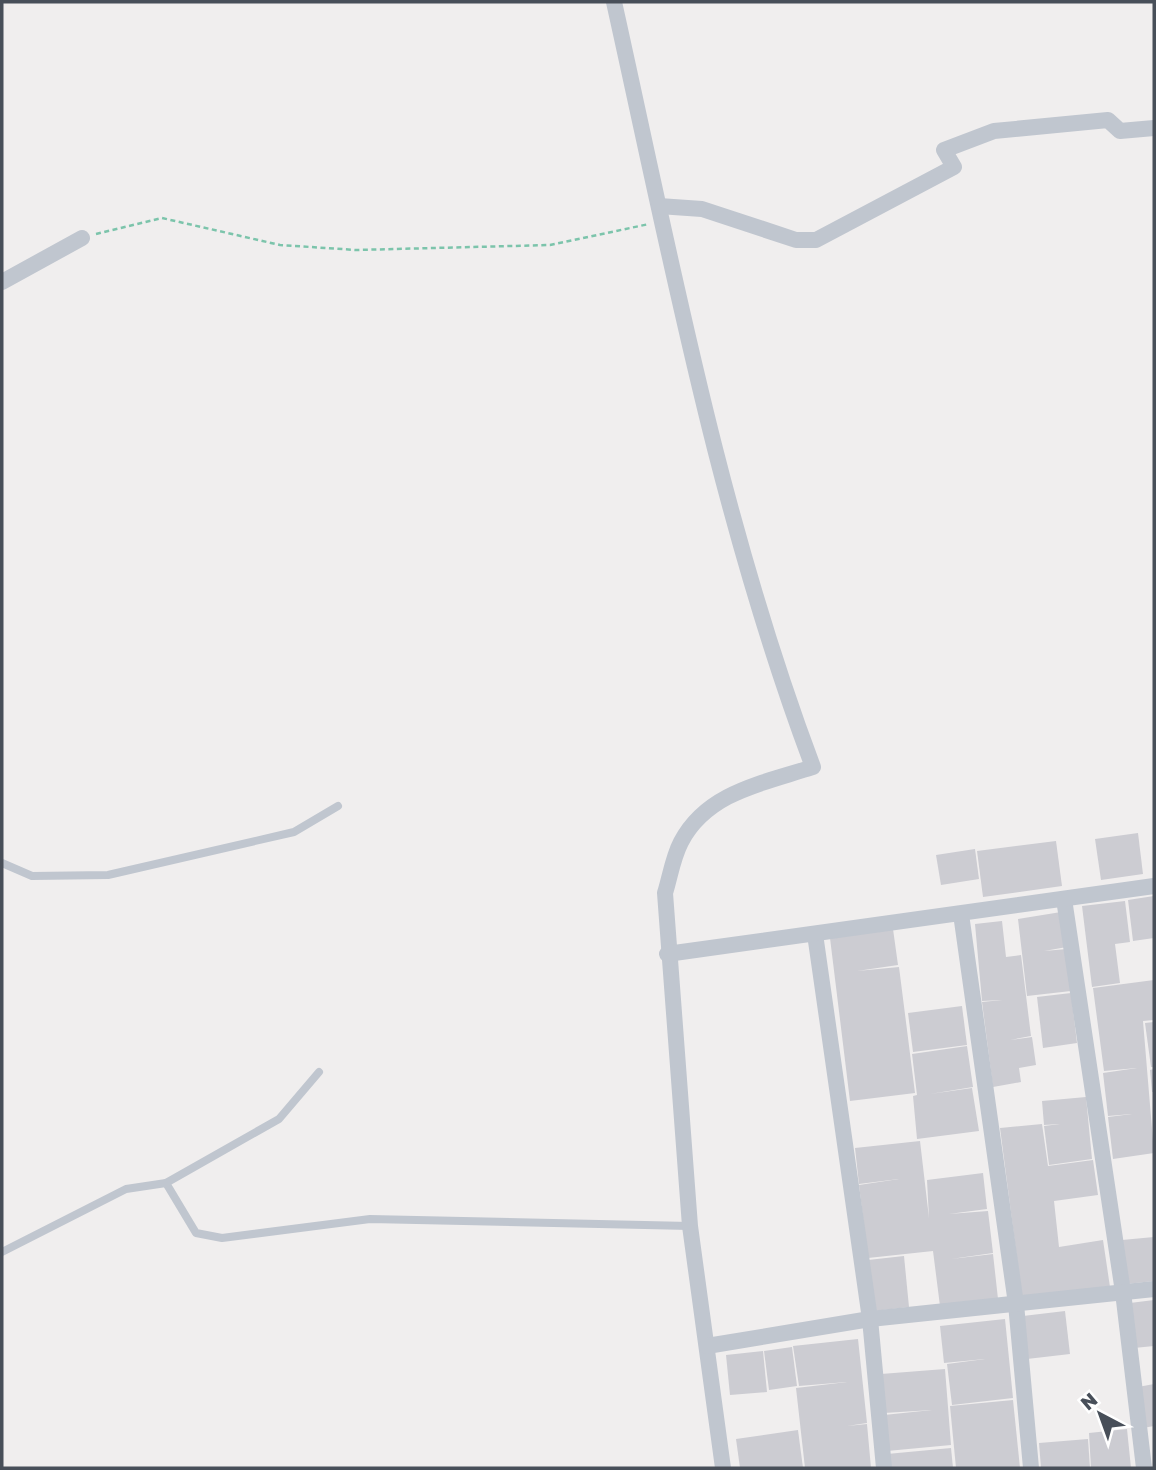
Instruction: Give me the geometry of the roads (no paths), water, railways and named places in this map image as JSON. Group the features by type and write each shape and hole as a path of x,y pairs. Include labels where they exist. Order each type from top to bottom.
{"street":[{"path":"614,2 729,507 776,669 813,767 733,793 704,810 681,842 665,893 667,954 677,1029 690,1226 723,1468"},
{"path":"661,214 702,209 796,240 816,240 954,167 944,150 994,131 1108,120 1120,131 1154,128"},
{"path":"2,282 82,238"},
{"path":"667,954 1154,886"},
{"path":"1064,899 1123,1292 1144,1468"},
{"path":"961,914 1016,1304 1031,1468"},
{"path":"815,934 870,1319 884,1468"},
{"path":"707,1346 870,1319 1154,1289"}],"lane":[{"path":"2,863 32,876 108,875 294,832 338,806"},
{"path":"2,1252 126,1189 166,1183 279,1119 318,1072"},
{"path":"166,1183 196,1233 222,1238 370,1219 690,1226"}]}
